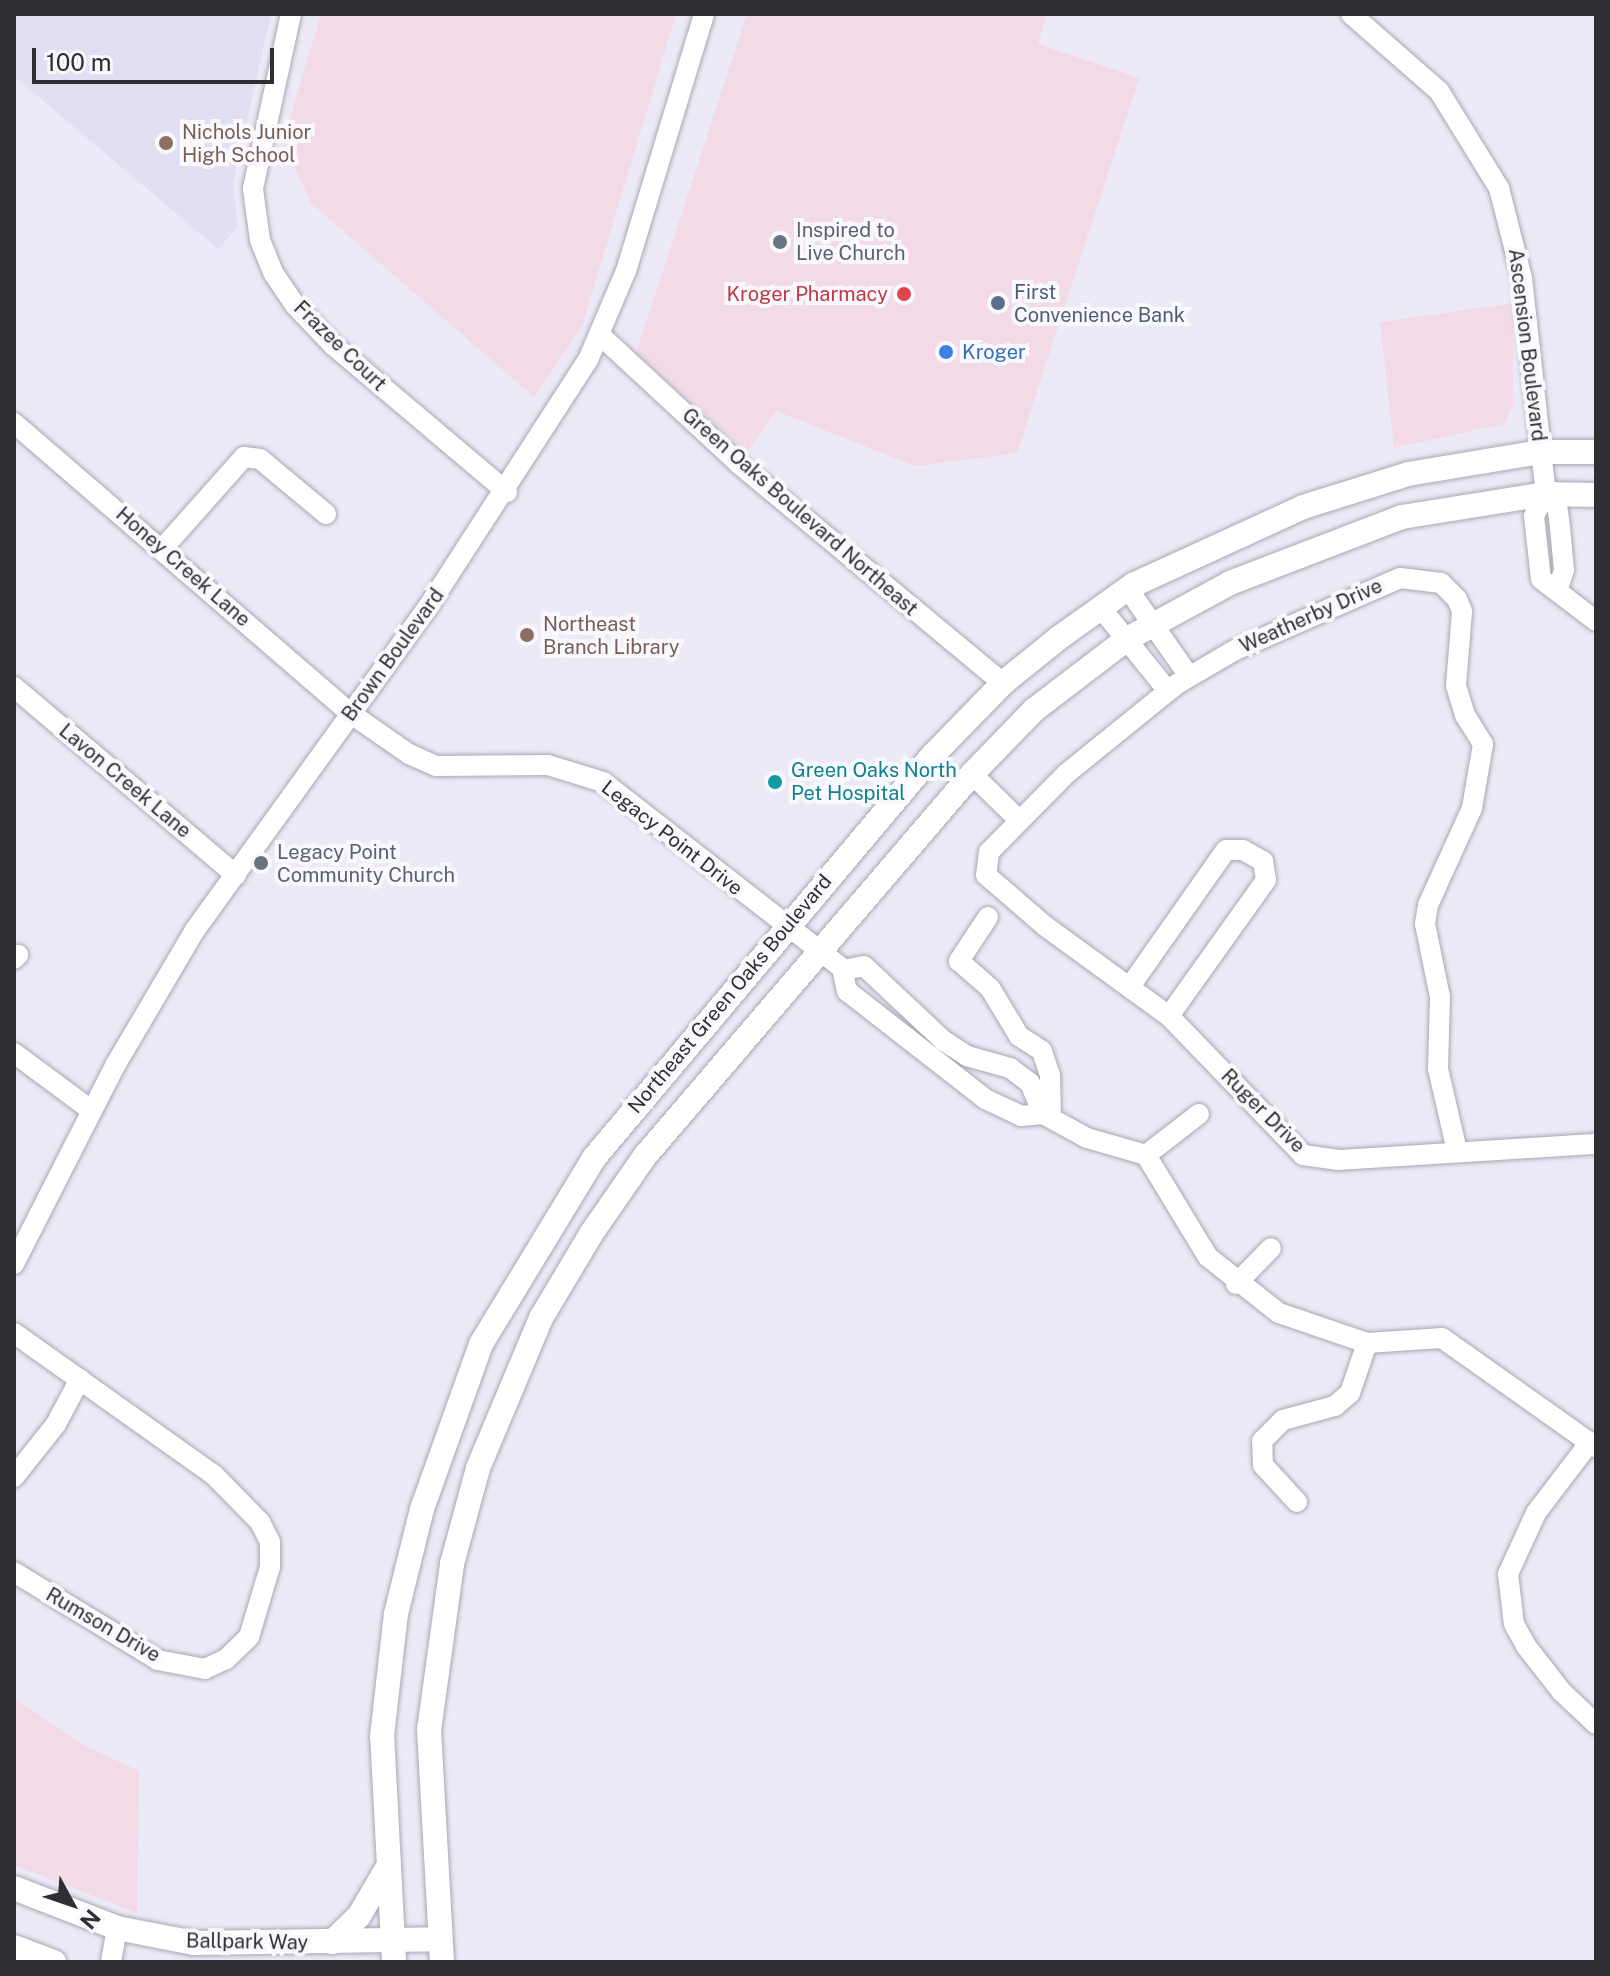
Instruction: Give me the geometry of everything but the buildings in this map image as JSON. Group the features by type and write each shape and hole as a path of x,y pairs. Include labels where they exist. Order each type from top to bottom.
{"main road":[{"name":"Northeast Green Oaks Boulevard","path":"392,1951 382,1736 396,1614 439,1451 481,1344 504,1299 594,1158 933,755 1003,683 1101,608 1128,589 1262,521 1303,507 1408,474 1541,452 1596,452"},
{"name":"Northeast Green Oaks Boulevard","path":"441,1950 429,1730 452,1564 478,1468 541,1318 591,1234 645,1156 818,950 972,774 1034,710 1127,639 1230,583 1402,517 1546,494 1596,495"},
{"path":"332,1942 359,1916 390,1863"},
{"name":"Ballpark Way","path":"14,1888 117,1928 229,1946 332,1942 392,1951 441,1950"},
{"path":"14,1947 54,1962"}],"street":[{"name":"Frazee Court","path":"291,14 253,189 260,240 274,274 295,305 333,345 507,492"},
{"name":"Brown Boulevard","path":"14,1264 157,991 507,492 601,336 633,252 704,14"},
{"name":"Ascension Boulevard","path":"1351,14 1439,91 1499,188 1522,278 1546,494"},
{"name":"Green Oaks Boulevard Northeast","path":"601,336 739,464 1003,683"},
{"name":"Honey Creek Lane","path":"14,423 163,548 350,713"},
{"path":"163,548 244,457 260,459 326,514"},
{"path":"1558,588 1564,570 1560,527 1557,505 1546,494 1534,516 1535,559 1541,579 1558,588 1595,620"},
{"name":"Weatherby Drive","path":"994,884 986,875 986,860 1020,821 1102,740 1189,676 1382,582 1426,579 1451,589 1462,611 1456,686 1484,756 1472,808 1428,905 1425,924 1440,997 1438,1069 1457,1151"},
{"path":"1128,589 1189,676"},
{"path":"1101,608 1168,691"},
{"name":"Lavon Creek Lane","path":"14,687 236,875"},
{"name":"Legacy Point Drive","path":"350,713 409,754 436,766 548,765 603,782 844,970 847,991 955,1078 1021,1116 1047,1116 1087,1138 1146,1155"},
{"path":"972,774 1020,821"},
{"path":"1131,985 1226,850 1243,850 1263,861 1266,880 1169,1016"},
{"name":"Ruger Drive","path":"994,884 1169,1016 1303,1155 1339,1160 1596,1144"},
{"path":"988,917 959,961 990,988 1019,1036 1042,1051 1050,1075 1047,1116"},
{"name":"Legacy Point Drive","path":"844,970 864,966 944,1041 967,1056 1020,1076 1030,1083 1047,1116"},
{"path":"14,1053 92,1111"},
{"path":"1199,1114 1146,1155 1188,1229 1236,1284 1279,1313 1367,1343 1442,1338 1593,1445 1536,1513 1508,1574 1514,1624 1526,1646 1561,1691 1596,1724"},
{"path":"1236,1284 1271,1248"},
{"path":"14,1333 80,1379 56,1424 14,1477"},
{"path":"1297,1502 1263,1465 1262,1441 1283,1420 1335,1406 1350,1393 1367,1343"},
{"name":"Rumson Drive","path":"14,1572 158,1660 205,1669 239,1649 258,1619 270,1567 270,1542 260,1522 214,1475 80,1379"},
{"path":"111,1962 117,1928"}],"shaded area":[{"name":"Nichols Junior High School","path":"14,14 271,14 233,183 238,227 218,249 14,76"},
{"path":"321,14 676,14 582,326 534,397 311,203 283,141"},
{"path":"747,14 1047,14 1038,44 1139,78 1017,453 915,466 776,411 747,452 636,353"},
{"path":"1513,303 1513,406 1504,424 1394,448 1380,322"},
{"path":"14,1698 81,1744 139,1771 137,1913 14,1865"}],"place":[{"name":"Nichols Junior High School","path":"166,143"},
{"name":"Inspired to Live Church","path":"780,242"},
{"name":"Kroger Pharmacy","path":"904,294"},
{"name":"First Convenience Bank","path":"998,303"},
{"name":"Kroger","path":"946,352"},
{"name":"Northeast Branch Library","path":"527,635"},
{"name":"Green Oaks North Pet Hospital","path":"775,782"},
{"name":"Legacy Point Community Church","path":"261,863"}]}
